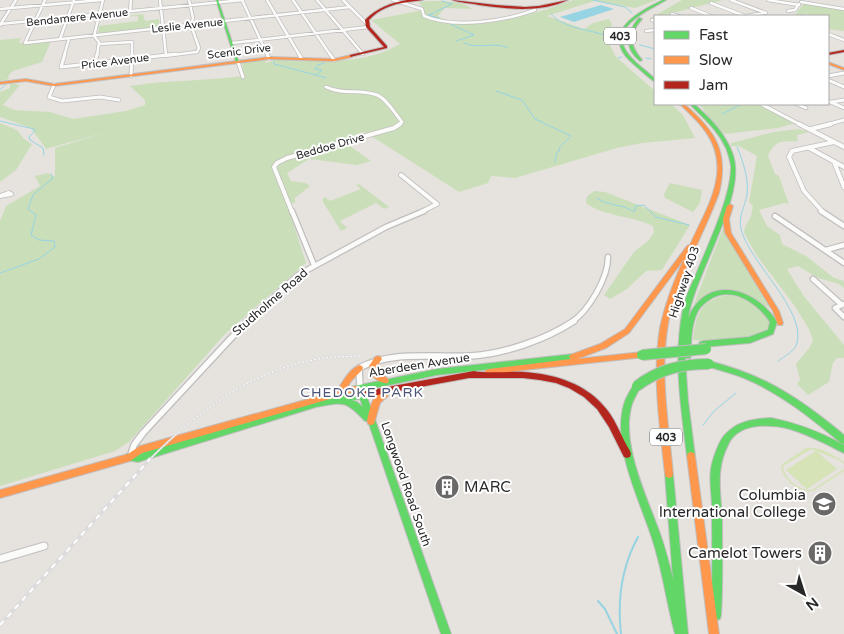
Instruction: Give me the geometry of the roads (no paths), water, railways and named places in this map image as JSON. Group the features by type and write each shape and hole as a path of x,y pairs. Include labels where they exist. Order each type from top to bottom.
{"main road":[{"path":"365,22 379,9 397,1 422,0"},
{"path":"453,0 505,9 535,10 556,6 567,0"},
{"name":"403","path":"654,80 625,53 620,39 625,25 630,20 665,0"},
{"name":"403","path":"654,73 632,51 628,43 629,32 639,20 673,0"},
{"path":"218,1 238,62"},
{"name":"Scenic Drive","path":"0,83 26,80 54,85 269,58 334,60 386,47 365,22"},
{"path":"829,54 844,51"},
{"path":"829,63 842,69"},
{"name":"Highway 403","path":"681,634 661,366 662,344 672,294 718,186 721,168 718,150 711,134 699,119 683,105"},
{"name":"Highway 403","path":"693,105 713,124 730,154 733,165 732,187 686,307 680,342 684,399 714,632"},
{"path":"573,357 753,344 768,340 774,336 780,328 776,311 728,233 726,219 733,192 732,187"},
{"path":"573,357 603,346 627,331 687,248 693,245"},
{"path":"684,399 688,331 694,313 704,299 720,293 743,295 763,305 774,322 771,332 758,338 704,347"},
{"name":"Aberdeen Avenue","path":"361,391 396,388 524,367 642,352"},
{"name":"Aberdeen Avenue","path":"0,494 130,457 138,458 361,391 385,382 454,370 573,357"},
{"path":"378,359 373,364 373,374 385,382"},
{"path":"681,634 660,548 630,457 624,429 625,413 629,398 637,386 653,373 671,366 709,364 739,371 771,385 799,403 844,440"},
{"path":"359,368 340,396 354,404 371,421"},
{"path":"470,375 540,375 577,387 600,406 609,418 630,457"},
{"path":"371,421 376,401 382,395 396,388"},
{"name":"Longwood Road South","path":"361,391 446,634"},
{"path":"714,632 718,591 716,463 726,437 733,431 751,423 774,422 815,432 844,449"}],"street":[{"path":"0,25 16,0"},
{"path":"34,21 45,0"},
{"path":"0,9 102,0 94,36 99,44 95,64"},
{"path":"130,11 131,0"},
{"path":"160,0 166,56"},
{"path":"190,0 193,18 191,25"},
{"path":"242,0 269,58"},
{"name":"Bendamere Avenue","path":"0,25 242,0"},
{"path":"267,0 301,58"},
{"path":"293,0 334,60"},
{"path":"317,0 362,54"},
{"path":"232,44 342,30 365,22 343,0"},
{"path":"732,0 766,13 752,15"},
{"path":"768,0 799,5"},
{"path":"60,40 74,1"},
{"path":"397,1 421,8 422,14 428,18 458,22 490,20 535,10"},
{"path":"788,11 795,10 802,1 844,8"},
{"path":"710,3 742,15"},
{"name":"Leslie Avenue","path":"34,21 25,42 70,39 350,7"},
{"path":"691,8 709,15"},
{"name":"Price Avenue","path":"70,39 61,68 166,56 199,50 191,25"},
{"path":"646,31 654,30"},
{"path":"829,34 844,38"},
{"path":"99,44 131,41 131,76"},
{"path":"238,62 243,77"},
{"path":"829,76 842,69"},
{"path":"829,80 844,88"},
{"path":"54,85 49,97 56,100 100,97 119,100"},
{"name":"Beddoe Drive","path":"314,265 274,167 277,163 288,158 394,128 402,122 378,95 334,91 326,87"},
{"path":"830,102 844,100"},
{"path":"830,102 844,108"},
{"path":"762,105 844,147"},
{"path":"799,105 806,108"},
{"path":"811,129 844,120"},
{"path":"836,122 844,127"},
{"path":"834,142 792,151 789,154 790,160 812,202 844,226"},
{"path":"808,148 844,167"},
{"path":"834,161 844,187"},
{"name":"Studholme Road","path":"130,457 134,445 143,433 221,346 298,275 386,227 437,204 401,175"},
{"path":"776,216 844,263"},
{"path":"826,250 844,245"},
{"path":"359,368 378,359 479,355 555,331 575,320 589,304 607,268 608,257"},
{"path":"813,279 843,305 835,308 835,310 844,317"},
{"name":"Longwood Road South","path":"359,368 361,391"},
{"path":"0,559 44,546"}],"water":[{"path":"601,5 614,9 574,22 560,17"}],"waterway":[{"path":"593,0 625,7 632,13"},
{"path":"435,12 452,4 442,1"},
{"path":"434,13 428,15 439,18"},
{"path":"551,14 564,24 613,39"},
{"path":"444,21 474,35 456,41"},
{"path":"464,43 475,46 497,45 508,48"},
{"path":"640,45 654,49"},
{"path":"618,58 622,57"},
{"path":"646,58 651,59"},
{"path":"274,61 274,64 316,75"},
{"path":"316,75 322,70 315,69 318,65 324,63"},
{"path":"316,75 326,78"},
{"path":"0,90 6,84"},
{"path":"496,91 522,100 535,119 571,136 559,148 560,150 557,152 555,162"},
{"path":"722,114 740,105"},
{"path":"0,121 34,129 35,131 29,137 30,140 43,148 44,155"},
{"path":"737,147 747,183 747,195 740,220 741,229 754,256 785,301 798,330 796,346 778,361"},
{"path":"0,273 39,259 55,247 54,241 39,240 31,235 36,215 28,209 33,195 53,178 51,174"},
{"path":"597,198 606,203 633,211 635,211 635,206 644,205 656,217 689,225"},
{"path":"703,425 714,411 736,393"},
{"path":"621,634 620,596 624,572 638,537"},
{"path":"598,601 605,609 617,634"}],"railway":[{"path":"150,459 205,411 247,384 293,365 323,358 360,356"},
{"path":"0,625 150,459"}],"place":[{"name":"MARC","path":"447,487"},
{"name":"Columbia International College","path":"824,504"},
{"name":"Camelot Towers","path":"820,553"}],"district":[{"name":"CHEDOKE PARK","path":"362,392"}]}
